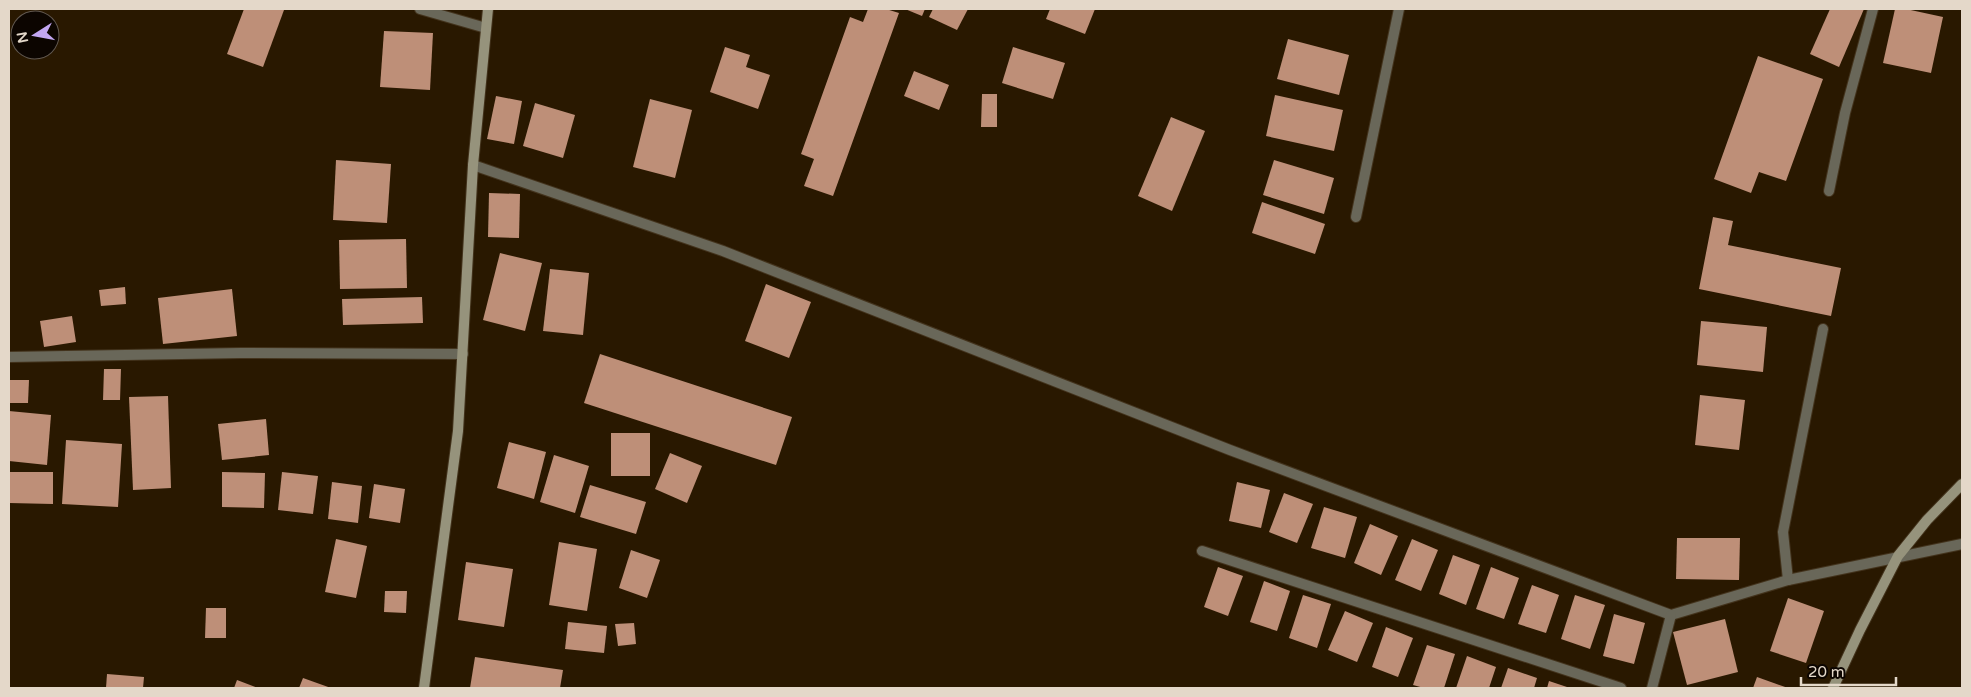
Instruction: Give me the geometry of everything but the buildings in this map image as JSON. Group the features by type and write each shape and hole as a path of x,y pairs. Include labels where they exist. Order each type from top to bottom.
{"street":[{"path":"420,9 486,28"},
{"path":"424,688 458,431 474,166 488,9"},
{"path":"1356,217 1399,9"},
{"path":"1829,191 1845,113 1873,9"},
{"path":"474,166 723,251 1230,450 1671,615 1788,580 1962,544"},
{"path":"1788,580 1783,532 1823,328"},
{"path":"9,357 240,353 463,354"},
{"path":"1833,688 1898,556 1927,520 1962,484"},
{"path":"1202,551 1621,688"},
{"path":"1652,688 1671,615"}]}
